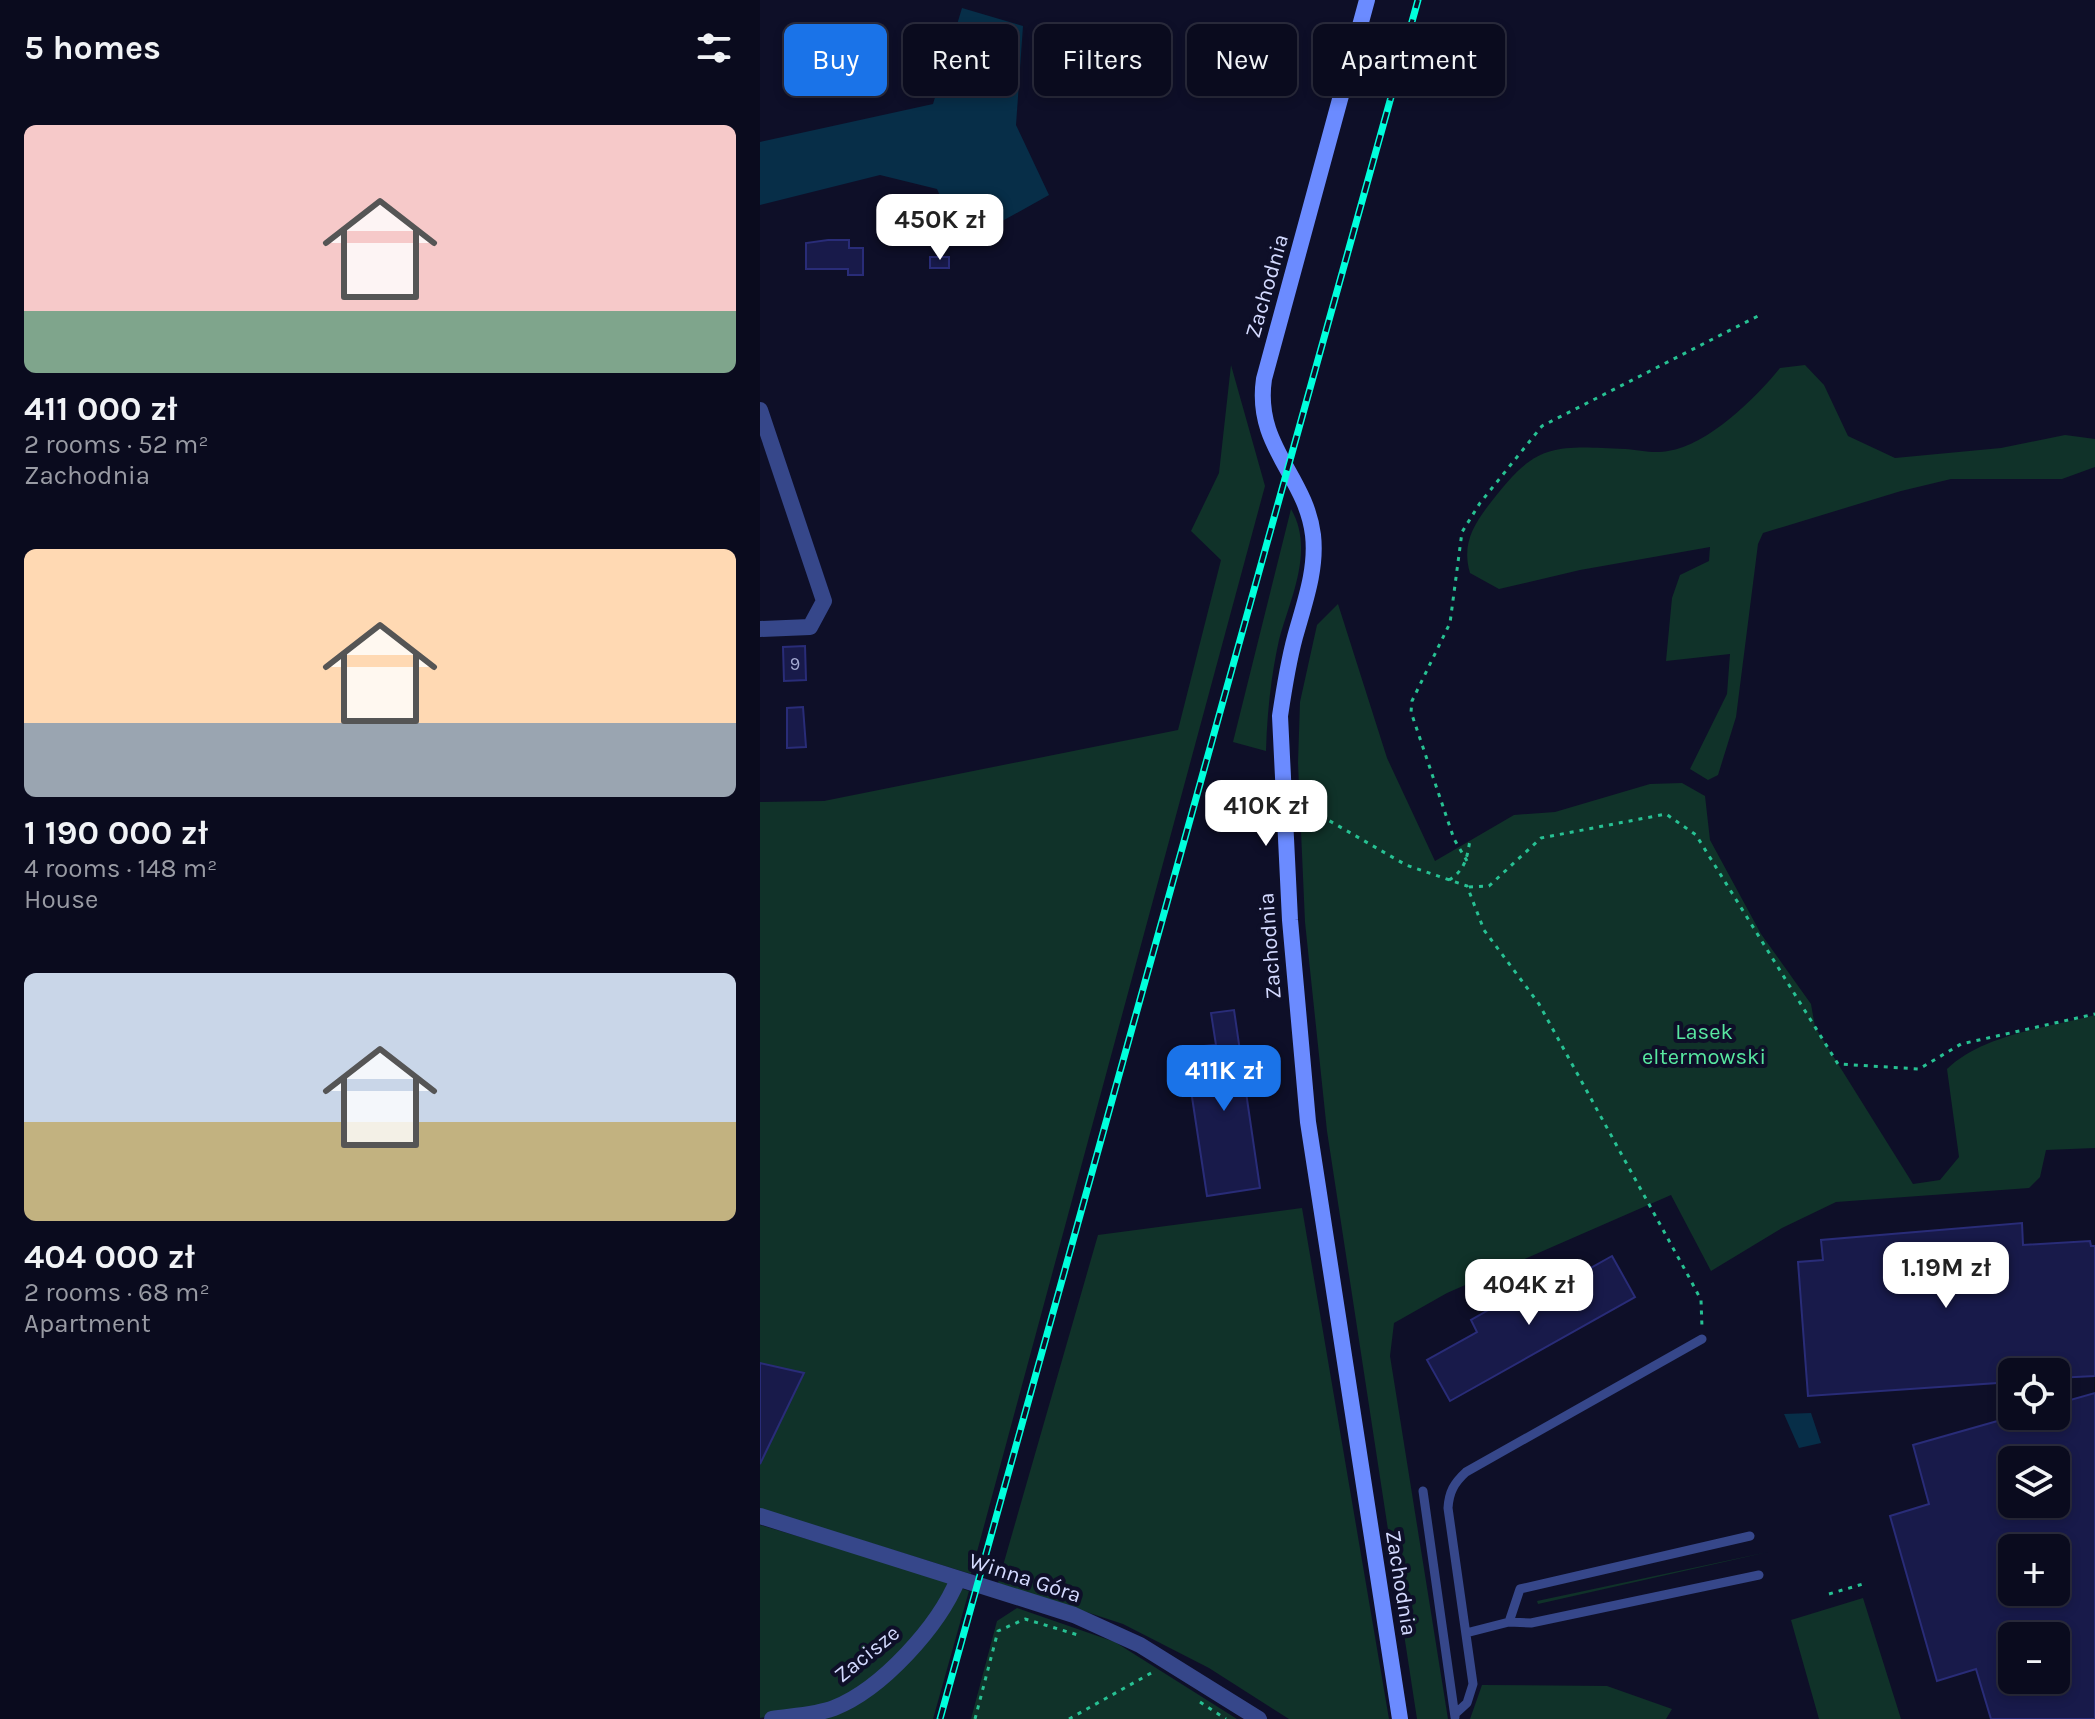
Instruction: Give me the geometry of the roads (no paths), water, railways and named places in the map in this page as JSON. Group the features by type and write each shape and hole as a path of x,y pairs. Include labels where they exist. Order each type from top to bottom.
{"street":[{"name":"Zachodnia","path":"1367,0 1262,388 1265,427 1308,513 1314,549 1280,716 1284,818 1308,1122 1400,1719"},
{"path":"760,410 824,601 810,627 760,629"},
{"name":"Winna Góra","path":"760,1516 1074,1615 1140,1645 1259,1719"},
{"name":"Zacisze","path":"772,1719 834,1708 884,1675 922,1638 950,1598 958,1579"}],"lane":[{"path":"1455,1717 1467,1703 1473,1684 1448,1508 1455,1482 1466,1472 1702,1339"},
{"path":"1423,1491 1455,1717"},
{"path":"1509,1622 1520,1589 1750,1536"},
{"path":"1466,1633 1509,1622 1531,1623 1759,1575"}],"water":[{"path":"962,8 1016,24 957,24"},
{"path":"1018,25 1023,26 1016,125 1049,195 961,244 937,189 880,175 760,205 760,142 933,104 935,96 1018,96"},
{"path":"1811,1413 1821,1443 1799,1448 1784,1414"}],"railway":[{"path":"940,1719 1418,0"}],"park label":[{"name":"Lasek eltermowski","path":"1704,1044"}]}
